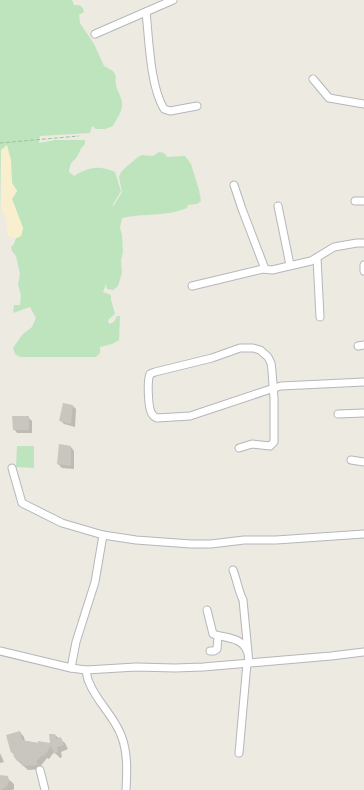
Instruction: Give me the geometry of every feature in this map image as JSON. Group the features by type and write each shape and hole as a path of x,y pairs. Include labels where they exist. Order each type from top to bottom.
{"street":[{"path":"96,34 173,0"},
{"path":"146,12 151,58 158,100 164,109 170,111 197,106"},
{"path":"313,79 329,98 364,104"},
{"path":"234,185 244,216 265,269"},
{"path":"355,201 364,201"},
{"path":"278,206 290,265"},
{"path":"192,286 265,269 272,270 311,261 334,247 364,243"},
{"path":"317,258 320,317"},
{"path":"364,265 364,270"},
{"path":"239,448 252,444 268,446 273,444 274,388 270,361 265,354 253,348 240,348 212,358 150,374 150,408 153,415 157,418 190,416 274,388 291,385 364,382"},
{"path":"338,414 364,413"},
{"path":"351,460 364,462"},
{"path":"12,468 22,503 62,524 103,535 136,540 207,544 244,540 276,540 364,534"},
{"path":"71,668 76,642 95,582 103,535"},
{"path":"233,570 238,591 243,600 248,661 239,753"},
{"path":"207,610 213,634 239,641 245,646 248,661"},
{"path":"210,651 217,649 218,636"},
{"path":"0,651 71,668 86,670 136,667 175,668 364,652"},
{"path":"86,670 88,681 92,690 121,733 124,745 127,774 126,790"},
{"path":"40,770 45,790"}],"path":[{"path":"0,143 79,136"}],"green space":[{"path":"0,0 72,0 74,5 79,5 83,8 84,12 79,15 80,23 94,44 104,66 113,71 116,76 115,80 122,102 122,108 113,126 105,129 96,129 92,126 90,133 40,136 39,143 55,140 85,140 85,144 71,163 69,172 74,176 89,169 104,168 115,172 121,191 112,206 122,192 119,177 121,172 138,157 142,155 153,156 159,152 164,153 167,157 185,156 191,164 199,190 201,201 197,204 188,205 187,208 179,211 122,218 120,228 123,252 121,260 122,273 118,286 113,290 107,289 106,284 103,292 111,295 115,314 108,320 109,324 114,322 117,316 120,316 119,340 112,344 100,347 100,353 96,357 20,357 15,354 13,348 22,335 32,327 36,318 30,307 13,313 14,305 20,305 21,295 18,285 20,274 16,256 11,247 16,238 21,236 23,228 12,199 17,191 12,183 11,174 1,150 0,217"},
{"path":"17,446 34,446 34,468 16,467"}],"sand":[{"path":"7,145 11,160 12,183 17,191 12,199 23,228 21,236 16,238 8,237 7,221 1,208 1,150"}],"building":[{"path":"63,403 73,405 71,424 59,421"},
{"path":"12,416 29,416 29,430 13,430"},
{"path":"59,444 71,446 71,466 57,464"},
{"path":"20,731 22,740 38,743 38,741 50,743 49,734 55,734 56,739 61,737 64,745 57,747 58,752 54,754 51,746 44,756 42,755 36,762 39,765 22,766 22,762 17,761 13,752 11,753 6,735"},
{"path":"0,775 8,776 9,781 7,786 1,790 0,790"}]}
